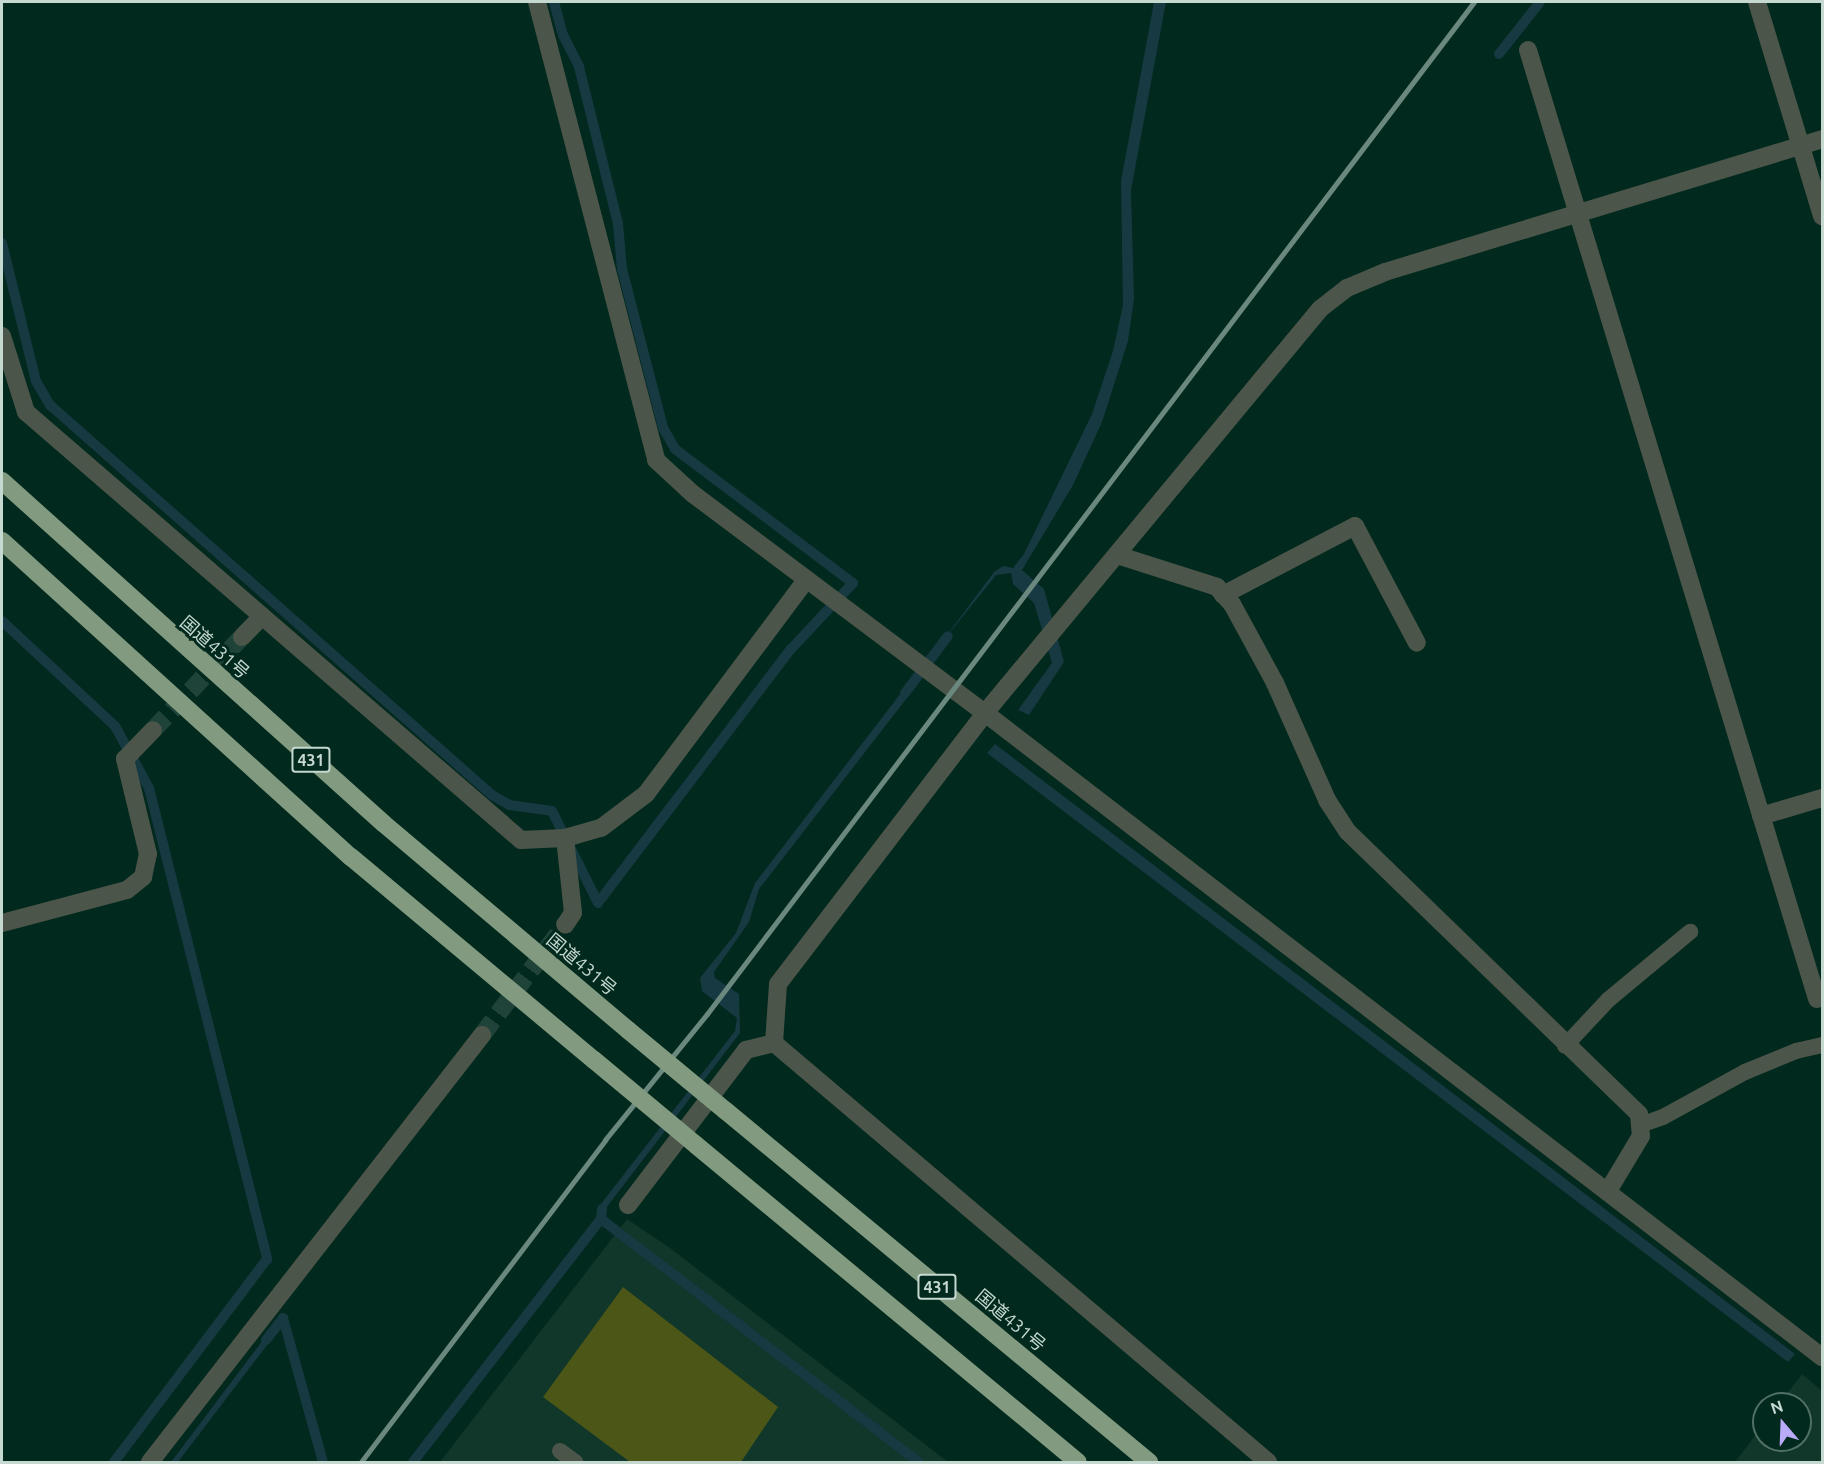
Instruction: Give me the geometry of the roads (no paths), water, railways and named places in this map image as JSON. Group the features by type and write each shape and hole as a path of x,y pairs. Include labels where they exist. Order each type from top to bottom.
{"highway":[{"name":"国道431号","path":"2,481 383,823 628,1030 1149,1462"},
{"name":"431","path":"2,541 351,857 1078,1462"}],"street":[{"path":"537,2 656,460 693,494 985,712 1822,1357"},
{"path":"1757,2 1822,216"},
{"path":"1528,50 1817,999"},
{"path":"774,1043 778,984 985,712 1320,309 1347,288 1386,272 1822,139"},
{"path":"2,336 26,412 521,840 565,838 602,828 646,794 806,580"},
{"path":"1223,595 1355,526 1417,643"},
{"path":"1117,555 1217,587 1232,604 1275,683 1336,817 1360,846 1565,1046 1639,1114 1641,1136 1608,1191"},
{"path":"242,637 262,615"},
{"path":"2,923 127,890 143,878 148,854 125,759 153,730"},
{"path":"1761,816 1822,798"},
{"path":"565,838 573,913 565,925"},
{"path":"150,1462 482,1035"},
{"path":"628,1205 746,1050 774,1043"},
{"path":"774,1043 1268,1462"}],"lane":[{"path":"1565,1046 1608,1000 1690,932"},
{"path":"1640,1125 1663,1117 1745,1072 1796,1050 1822,1044"},
{"path":"560,1451 575,1462"}],"water":[{"path":"1154,2 1166,2 1131,190 1134,299 1128,341 1102,422 1073,485 1022,570 1044,589 1064,662 1029,715 1018,710 1052,663 1034,603 1013,584 1011,573 996,575 939,646 994,572 1003,566 1013,568 1024,554 1092,414 1113,351 1123,305 1121,181"},
{"path":"911,680 917,685 759,889 749,922 714,972 715,978 739,994 740,1033 603,1212 605,1221 601,1226 597,1209 735,1031 737,1018 702,991 700,978 736,933 755,883"},
{"path":"995,744 1795,1354 1788,1362 987,753"},
{"path":"272,1328 277,1332 178,1462 171,1462"}],"waterway":[{"path":"554,2 563,35 579,67 618,224 622,269 663,428 675,449 853,583 790,650 601,899"},
{"path":"1499,54 1540,2"},
{"path":"2,243 36,381 50,405 492,795 509,805 552,811 598,903"},
{"path":"2,621 115,726 149,788 267,1259 114,1462"},
{"path":"905,693 948,636"},
{"path":"413,1462 601,1219 602,1209"},
{"path":"601,1219 919,1462"},
{"path":"266,1340 283,1318 323,1462"}],"tunnel":[{"path":"153,730 242,637"},
{"path":"482,1035 565,925"}],"railway":[{"path":"361,1462 605,1140 707,1014 1474,2"}]}
